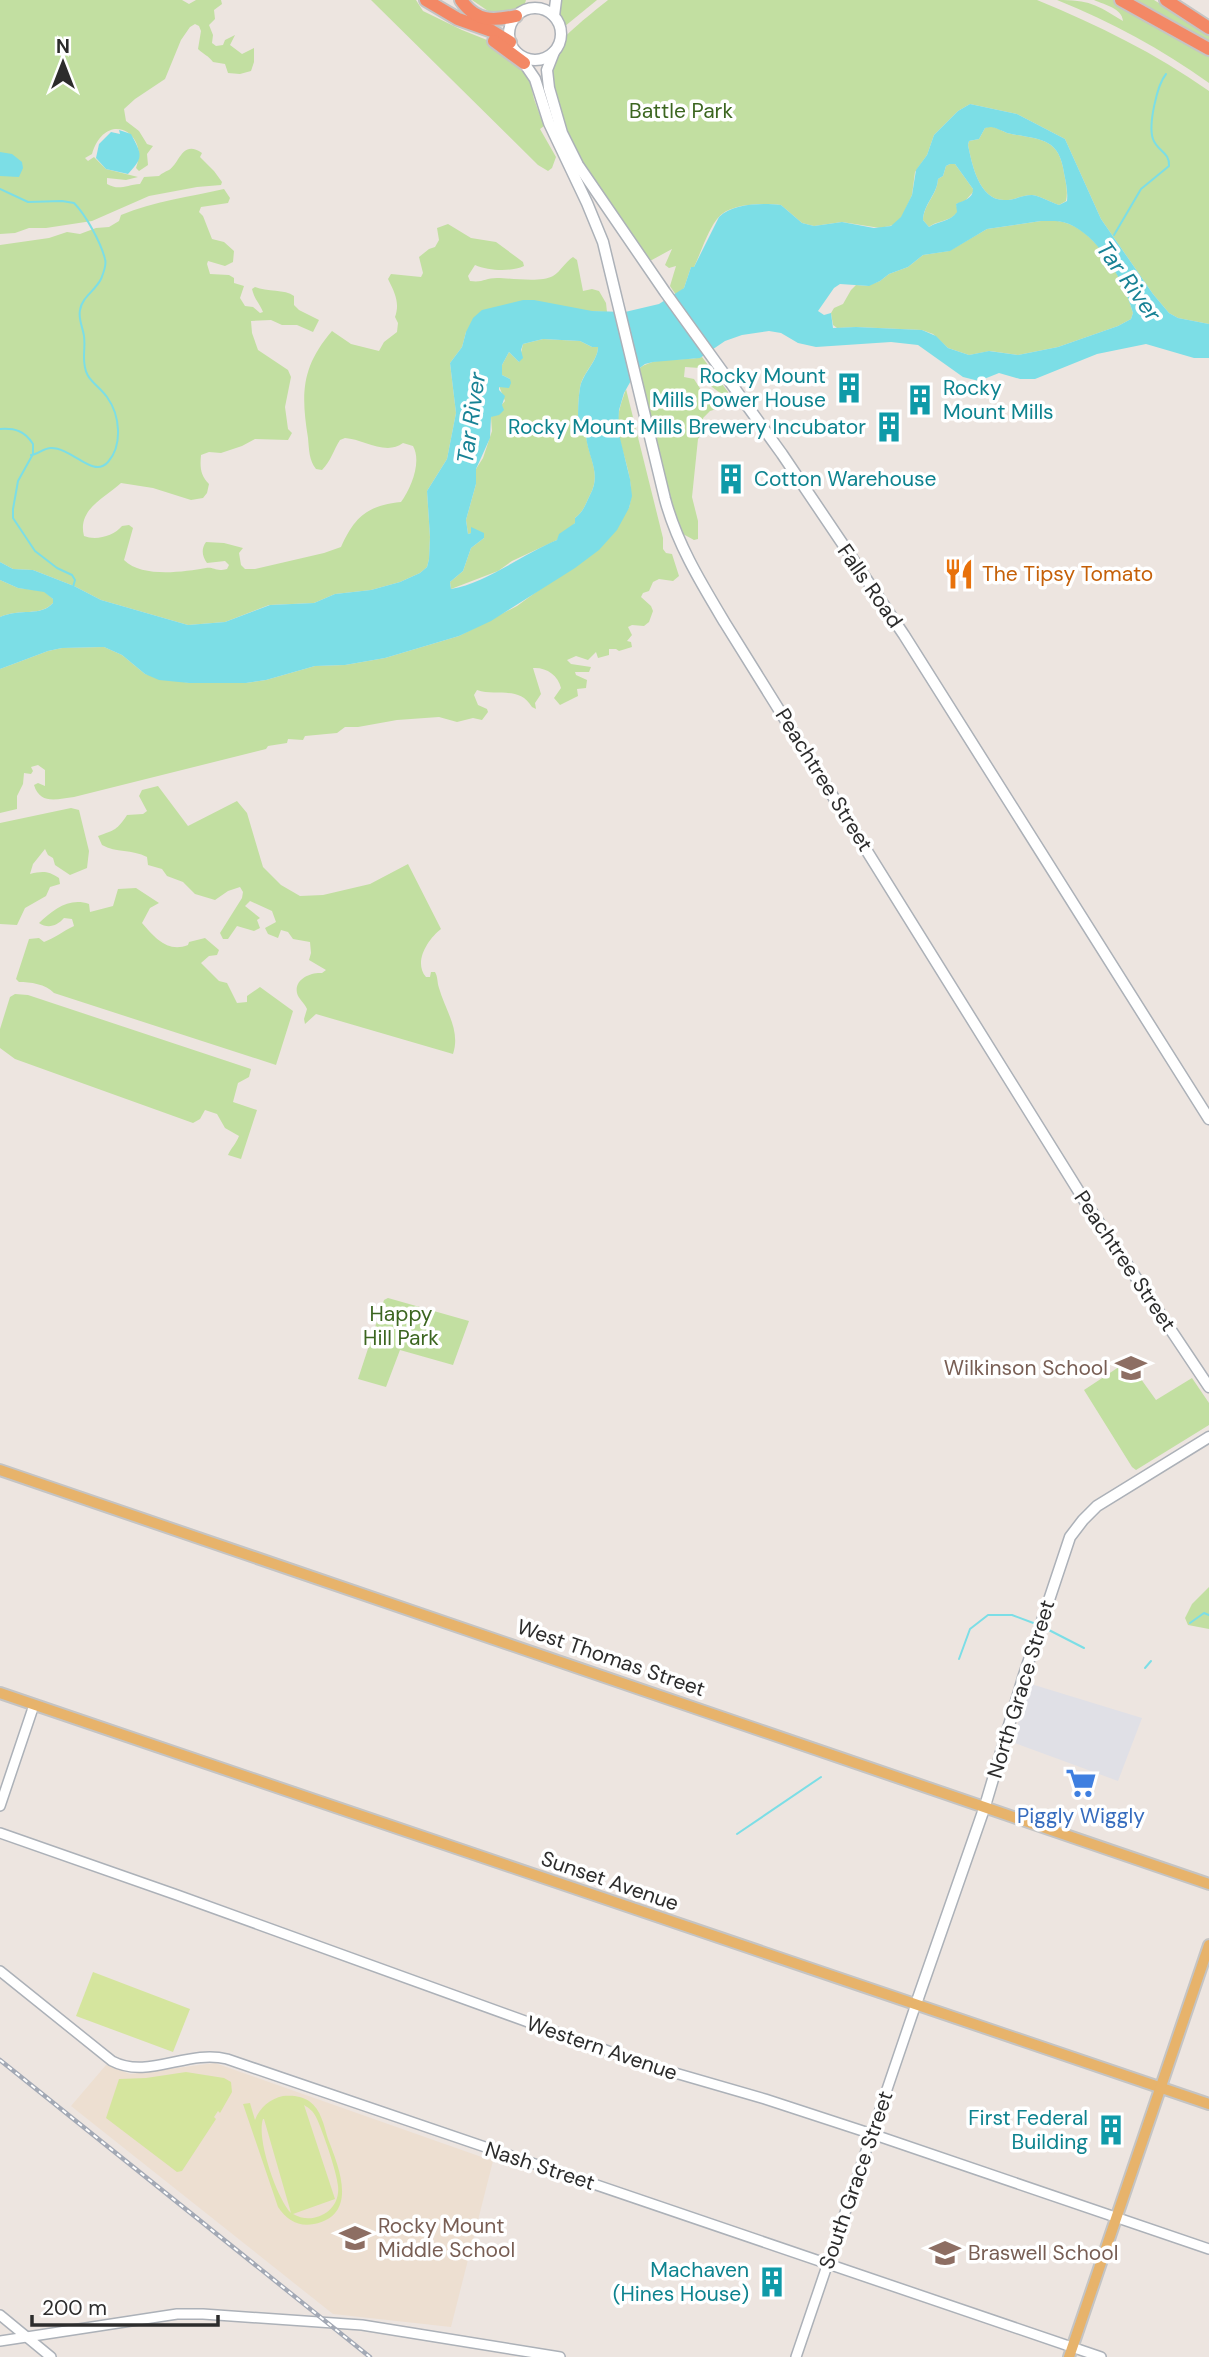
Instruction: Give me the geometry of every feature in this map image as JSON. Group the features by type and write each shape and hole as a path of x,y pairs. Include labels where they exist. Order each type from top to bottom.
{"highway":[{"path":"426,0 510,42"},
{"path":"461,0 483,19 491,20 520,13"},
{"path":"1121,0 1209,49"},
{"path":"1166,0 1209,28"},
{"path":"479,28 481,33 522,59"}],"main road":[{"path":"520,13 529,8 543,9 554,16 562,31 559,45 548,57 522,59 510,42 510,28 520,13 532,0"},
{"path":"554,16 556,0"},
{"name":"Falls Road","path":"554,52 547,78 562,133 578,165 665,292 782,454 904,635 1209,1119"},
{"name":"Peachtree Street","path":"522,59 535,79 550,123 596,225 614,285 625,342 670,519 678,539 725,623 1086,1203 1209,1387"},
{"name":"North Grace Street","path":"916,2004 985,1806 1023,1678 1070,1537 1097,1506 1209,1437"},
{"name":"West Thomas Street","path":"0,1470 1209,1884"},
{"name":"Sunset Avenue","path":"0,1693 1209,2104"},
{"path":"1070,2352 1209,1945"}],"street":[{"path":"0,1806 34,1705"},
{"name":"Western Avenue","path":"0,1833 644,2064 872,2134 1209,2249"},
{"name":"Nash Street","path":"0,1971 106,2056 126,2067 147,2067 208,2056 227,2059 828,2263 1070,2352 1101,2357"},
{"name":"South Grace Street","path":"796,2357 916,2004"},
{"path":"0,2341 177,2314 203,2314 362,2325 560,2357"},
{"path":"0,2315 51,2357"}],"shaded area":[{"path":"1031,1684 1142,1718 1118,1781 1012,1742"},
{"name":"Rocky Mount Middle School","path":"215,2063 493,2161 451,2327 333,2314 71,2106 106,2065 130,2074"}],"green space":[{"path":"0,0 182,0 189,4 196,0 221,0 222,4 214,10 215,19 209,25 213,35 212,43 216,46 223,45 225,40 235,35 230,45 242,54 254,48 251,71 228,73 225,64 213,62 198,49 201,31 195,24 181,40 165,79 124,109 126,121 139,131 147,144 153,146 147,154 148,165 139,171 136,168 139,155 137,145 132,136 116,129 107,132 98,140 92,154 85,158 88,161 94,157 106,169 138,177 126,180 107,178 107,184 119,187 140,184 144,177 159,176 173,167 186,150 195,149 202,153 200,157 214,171 222,182 221,185 149,196 92,221 0,234"},
{"path":"371,0 416,0 423,11 462,30 487,40 520,47 544,126 540,129 556,157 552,168 548,171 538,165"},
{"path":"472,0 526,0 524,7 515,15 494,15"},
{"path":"556,0 597,0 559,31 555,31 551,18"},
{"name":"Battle Park","path":"608,0 1037,0 1147,52 1209,91 1209,324 1178,318 1169,313 1153,294 1101,219 1065,139 1017,114 970,104 958,111 934,135 927,155 915,172 912,195 902,217 894,225 880,228 842,222 814,226 802,223 781,205 759,204 728,210 714,224 694,267 691,267 684,288 676,295 670,286 676,266 669,268 665,265 672,249 650,261 582,161 556,104 551,76 554,51 570,32"},
{"path":"1057,0 1092,4 1123,21 1116,10 1094,0 1113,0 1149,19 1209,56 1209,83 1136,37"},
{"path":"1132,0 1154,0 1209,34 1209,46"},
{"path":"991,126 1052,146 1061,161 1066,201 1059,205 1032,195 1005,200 989,195 978,180 968,145 969,141 979,139 985,128"},
{"path":"950,164 955,164 973,192 965,201 956,204 958,211 955,215 929,227 923,220 926,209 938,179"},
{"path":"224,189 230,198 228,203 201,207 199,212 212,239 224,242 234,251 233,262 225,266 208,261 210,274 229,275 234,278 234,283 244,286 240,298 245,306 253,307 260,313 263,312 252,289 255,287 294,296 294,305 299,310 319,320 313,332 297,325 282,325 271,320 251,321 258,350 288,370 291,377 285,407 288,429 292,433 288,440 255,439 221,453 209,452 201,455 201,471 209,484 203,498 191,500 153,488 121,483 88,511 83,527 84,536 99,538 110,535 122,526 129,525 133,528 124,560 141,569 163,572 227,569 229,565 225,561 207,563 203,552 206,542 243,548 239,553 241,565 245,569 324,553 341,547 351,528 370,510 401,502 412,482 416,467 413,446 403,443 389,448 345,438 340,440 322,470 316,469 310,455 304,394 314,357 332,331 351,344 379,351 384,342 397,332 397,303 388,279 391,274 421,277 423,273 419,257 435,247 439,240 437,228 448,224 471,238 496,242 523,262 524,266 506,270 475,265 468,276 470,281 547,278 556,274 573,257 577,260 583,291 599,291 606,303 607,312 592,311 466,332 462,347 450,363 456,413 447,459 427,491 429,559 427,567 420,573 400,582 371,590 335,594 314,603 269,605 225,622 188,625 101,600 33,570 13,569 0,562 0,245 49,238 67,232 80,234 109,227 119,221 121,215 134,210"},
{"path":"1060,221 1076,227 1098,246 1108,259 1129,300 1133,313 1131,319 1058,347 1018,355 990,351 969,355 948,348 933,334 922,330 837,328 833,325 831,313 834,308 843,304 856,285 867,286 880,281 889,274 908,267 923,255 949,251 987,229"},
{"path":"543,339 580,341 598,347 581,383 578,422 571,428 573,434 579,430 586,435 595,472 593,487 584,508 575,518 575,523 557,540 512,561 498,571 451,589 450,582 463,571 471,548 484,538 471,528 471,533 468,534 466,520 476,484 476,469 483,458 492,431 491,417 505,401 499,386 510,379 502,375 502,365 509,352 519,362 523,344"},
{"path":"702,357 728,392 723,395 701,379 700,368 685,367 684,377 694,379 707,394 708,400 720,408 710,411 703,418 705,430 698,439 692,497 698,521 698,539 694,540 683,534 676,520 637,370 652,362"},
{"path":"626,389 663,538 663,549 672,554 679,576 673,581 659,579 653,582 649,591 643,593 641,597 653,611 649,622 644,626 628,627 632,635 627,641 631,642 632,647 619,651 609,649 609,655 598,658 596,652 588,660 576,656 567,660 571,664 591,667 589,672 575,672 587,680 586,688 577,689 578,696 560,705 554,698 561,688 557,679 547,670 533,668 541,694 535,703 536,709 521,696 477,690 474,695 478,705 488,712 482,720 473,718 457,722 439,717 345,727 337,733 305,736 303,740 288,739 287,743 268,746 266,749 61,799 40,796 34,785 38,783 45,786 45,770 38,765 31,767 31,774 24,773 23,784 17,796 17,809 0,813 0,669 62,648 104,647 122,655 145,674 189,683 246,683 315,666 345,665 385,658 459,636 517,606 543,587 629,508 630,479 618,426 619,410"},
{"path":"0,580 18,588 44,591 53,599 53,603 42,610 0,617"},
{"path":"158,786 188,826 237,801 247,813 263,867 281,885 300,896 323,895 370,884 408,864 441,929 427,945 421,965 426,977 430,977 431,972 436,974 454,1028 453,1054 316,1014 305,1024 307,1009 298,995 298,984 308,975 326,970 309,960 310,942 293,939 288,932 281,930 278,938 268,934 265,928 276,922 272,911 250,901 245,906 260,918 257,920 260,928 254,931 237,926 228,939 223,939 220,933 242,898 240,887 215,900 195,894 183,882 167,876 162,869 148,865 147,857 102,845 98,836 115,829 127,815 143,814 147,811 139,796 142,790"},
{"path":"71,808 79,810 89,851 87,868 70,875 55,865 45,849 33,864 30,874 48,873 59,878 60,884 50,887 46,896 25,908 17,925 0,924 0,823"},
{"path":"136,888 159,903 150,908 142,923 162,943 181,947 205,938 219,950 217,955 209,956 201,963 219,981 227,983 237,1003 247,1002 247,996 260,987 293,1011 276,1065 16,979 29,939 39,938 44,942 74,926 72,919 64,918 52,926 39,923 50,914 75,902 89,904 90,912 113,906 118,889"},
{"path":"15,994 28,995 251,1069 249,1077 238,1083 233,1102 257,1110 241,1159 228,1155 239,1136 225,1128 217,1114 205,1110 200,1119 193,1123 15,1059 0,1048 0,1029 10,997"},
{"name":"Happy Hill Park","path":"388,1298 469,1321 453,1365 400,1350 386,1387 358,1379 384,1300"},
{"path":"1128,1361 1156,1400 1192,1378 1209,1403 1209,1425 1136,1470 1084,1390"},
{"path":"1209,1587 1209,1629 1188,1625 1185,1618 1192,1604"},
{"path":"93,1972 190,2009 173,2052 76,2016"},
{"path":"186,2072 224,2078 231,2082 232,2092 182,2171 177,2172 106,2118 119,2079"},
{"path":"297,2096 313,2104 321,2118 337,2163 342,2189 341,2201 337,2211 328,2219 314,2224 293,2222 278,2207 243,2104 250,2103 255,2120 263,2107 278,2097","holes":["304,2105 312,2111 319,2123 338,2186 338,2195 330,2209 324,2214 309,2218 293,2214 335,2199","264,2119 291,2213 285,2206 269,2168 262,2140"]}],"water":[{"name":"Tar River","path":"970,104 1017,114 1065,139 1101,219 1153,294 1169,313 1178,318 1209,324 1209,358 1194,358 1146,344 1097,354 1035,379 1020,379 999,373 979,381 963,377 918,345 891,342 816,347 769,331 742,335 725,341 700,358 653,362 637,370 624,393 619,410 618,430 632,496 617,530 599,550 575,568 491,621 459,636 385,658 345,665 315,666 246,683 159,680 145,674 122,655 104,647 62,648 0,669 0,617 42,610 53,603 53,599 44,592 18,588 0,580 0,562 13,569 33,570 101,600 188,625 225,622 270,605 314,603 335,594 371,590 400,582 420,573 427,567 429,559 427,491 447,459 456,413 450,363 462,347 473,318 482,310 523,300 592,311 625,312 659,304 684,288 691,267 694,267 719,217 740,207 757,204 781,205 802,223 814,226 842,222 874,228 891,226 901,217 912,195 916,170 927,155 934,135 958,111","holes":["991,127 1037,139 1052,146 1061,161 1067,201 1059,205 1032,195 1005,200 989,195 978,180 968,145 969,141 979,139 985,128","955,164 973,192 968,199 956,204 957,212 954,215 929,227 923,220 924,214 946,166","1051,221 1066,223 1080,230 1091,239 1117,275 1133,313 1131,319 1058,347 1018,355 989,351 969,355 948,348 936,336 922,330 833,328 831,313 824,315 818,311 834,288 840,284 869,286 908,267 923,255 950,251 987,229","543,339 580,341 598,347 581,383 578,422 570,430 573,434 579,430 586,436 595,472 593,487 584,508 575,518 575,523 559,534 557,540 491,575 451,589 450,582 463,571 471,548 484,538 484,533 471,527 471,533 468,534 466,520 476,484 476,469 490,438 491,417 504,410 502,405 505,396 499,387 509,388 511,383 510,379 502,375 502,365 509,352 519,362 523,358 523,344"]},
{"path":"119,130 131,134 140,155 137,164 128,174 106,169 96,158 99,144 111,132 120,134"},
{"path":"0,152 12,154 22,162 23,168 19,177 0,176"}],"waterway":[{"name":"Tar River","path":"1114,235 1141,189 1169,166 1169,161 1155,143 1152,133 1154,105 1166,74"},
{"path":"0,189 28,202 74,203 92,230 105,261 101,279 83,301 80,317 86,371 107,397 115,412 118,439 113,455 108,462 96,467 59,449 48,448 31,455"},
{"path":"0,429 19,431 33,444 33,454 18,481 13,518 35,551 57,568 72,575 75,580 73,587"},
{"path":"1190,1623 1204,1613 1209,1615"},
{"path":"959,1659 970,1629 988,1615 1012,1615 1036,1624"},
{"path":"1045,1628 1084,1648"},
{"path":"1145,1668 1151,1661"},
{"path":"737,1834 821,1777"}],"railway":[{"path":"0,2060 370,2357"}],"place":[{"name":"Rocky Mount Mills Power House","path":"849,388"},
{"name":"Rocky Mount Mills","path":"920,400"},
{"name":"Rocky Mount Mills Brewery Incubator","path":"889,427"},
{"name":"Cotton Warehouse","path":"731,479"},
{"name":"The Tipsy Tomato","path":"959,574"},
{"name":"Wilkinson School","path":"1131,1368"},
{"name":"Piggly Wiggly","path":"1081,1783"},
{"name":"First Federal Building","path":"1111,2130"},
{"name":"Rocky Mount Middle School","path":"355,2238"},
{"name":"Braswell School","path":"945,2253"},
{"name":"Machaven (Hines House)","path":"772,2282"}]}
